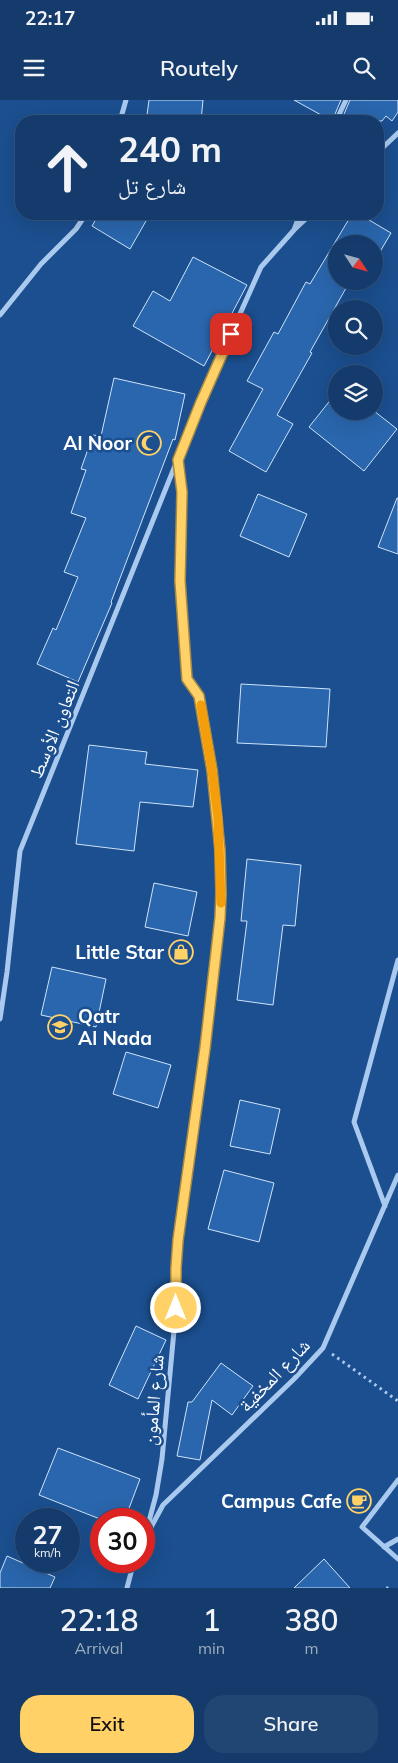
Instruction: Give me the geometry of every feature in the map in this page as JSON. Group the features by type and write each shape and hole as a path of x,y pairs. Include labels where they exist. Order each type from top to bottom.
{"street":[{"path":"122,115 126,100"},
{"path":"339,115 346,100"},
{"path":"384,146 398,133"},
{"path":"0,315 41,264 76,230 82,220"},
{"path":"294,230 298,220"},
{"name":"التعاون الأوسط","path":"0,1019 20,851 201,402 261,267 305,220"},
{"name":"شارع المأمون","path":"153,1508 162,1459 175,1320 178,1240 205,1048 221,906 218,818 212,770 199,696 187,679 186,673 180,581 182,492 178,460"},
{"path":"385,1207 354,1122 398,960"},
{"name":"شارع المخفية","path":"155,1520 163,1505 294,1379 323,1348 398,1175"},
{"path":"398,1480 362,1527 398,1559"},
{"path":"384,1547 398,1539"},
{"path":"127,1588 131,1573"}],"path":[{"path":"323,1348 398,1401"},
{"path":"386,1588 392,1588"}],"building":[{"path":"149,100 203,100 202,115 147,115"},
{"path":"294,100 341,100 335,115 321,115"},
{"path":"350,100 398,100 398,112 392,121 386,116 384,118 384,115 344,115"},
{"path":"96,220 147,220 130,249 92,226"},
{"path":"348,220 369,220 391,233 383,247 383,235 339,235"},
{"path":"328,254 328,290 345,290 339,300 328,300 328,320 277,415 293,424 266,472 229,451 263,389 247,381 274,332 278,334 306,282 310,284"},
{"path":"193,257 247,285 204,366 133,326 153,291 170,301"},
{"path":"114,378 185,394 175,440 173,439 112,603 78,682 37,664 53,628 56,630 78,577 64,572 86,518 71,513 86,470 81,469 93,435 101,436"},
{"path":"328,403 328,420 383,420 383,418 397,429 364,471 309,427"},
{"path":"258,494 307,514 289,557 240,536"},
{"path":"398,498 398,554 378,547"},
{"path":"241,684 330,689 326,747 237,743"},
{"path":"89,745 147,752 145,764 198,770 193,807 140,802 134,851 76,844"},
{"path":"247,859 301,865 295,926 283,925 273,1005 237,1000 247,921 241,921"},
{"path":"154,883 197,892 188,936 145,927"},
{"path":"52,967 106,979 96,1027 41,1015"},
{"path":"126,1052 171,1065 158,1108 113,1094"},
{"path":"240,1100 280,1109 270,1154 230,1146"},
{"path":"224,1170 274,1183 259,1242 208,1229"},
{"path":"136,1326 166,1340 138,1399 109,1385"},
{"path":"221,1363 253,1386 232,1415 212,1400 200,1460 177,1456 188,1402 192,1402"},
{"path":"58,1448 140,1479 129,1508 90,1508 90,1515 80,1511 80,1508 72,1508 39,1495"},
{"path":"7,1556 15,1560 15,1573 46,1573 55,1577 50,1588 0,1588 0,1573"},
{"path":"324,1559 350,1588 294,1588"}],"slow traffic":[{"path":"201,705 218,818 221,903"}],"place":[{"name":"Al Noor","path":"149,443"},
{"name":"Little Star","path":"181,952"},
{"name":"Qatr Al Nada","path":"60,1027"},
{"name":"Campus Cafe","path":"359,1501"}],"route":[{"path":"176,1308 178,1240 205,1048 221,906 218,818 212,770 199,696 187,679 180,581 182,492 178,460 231,334"}]}
